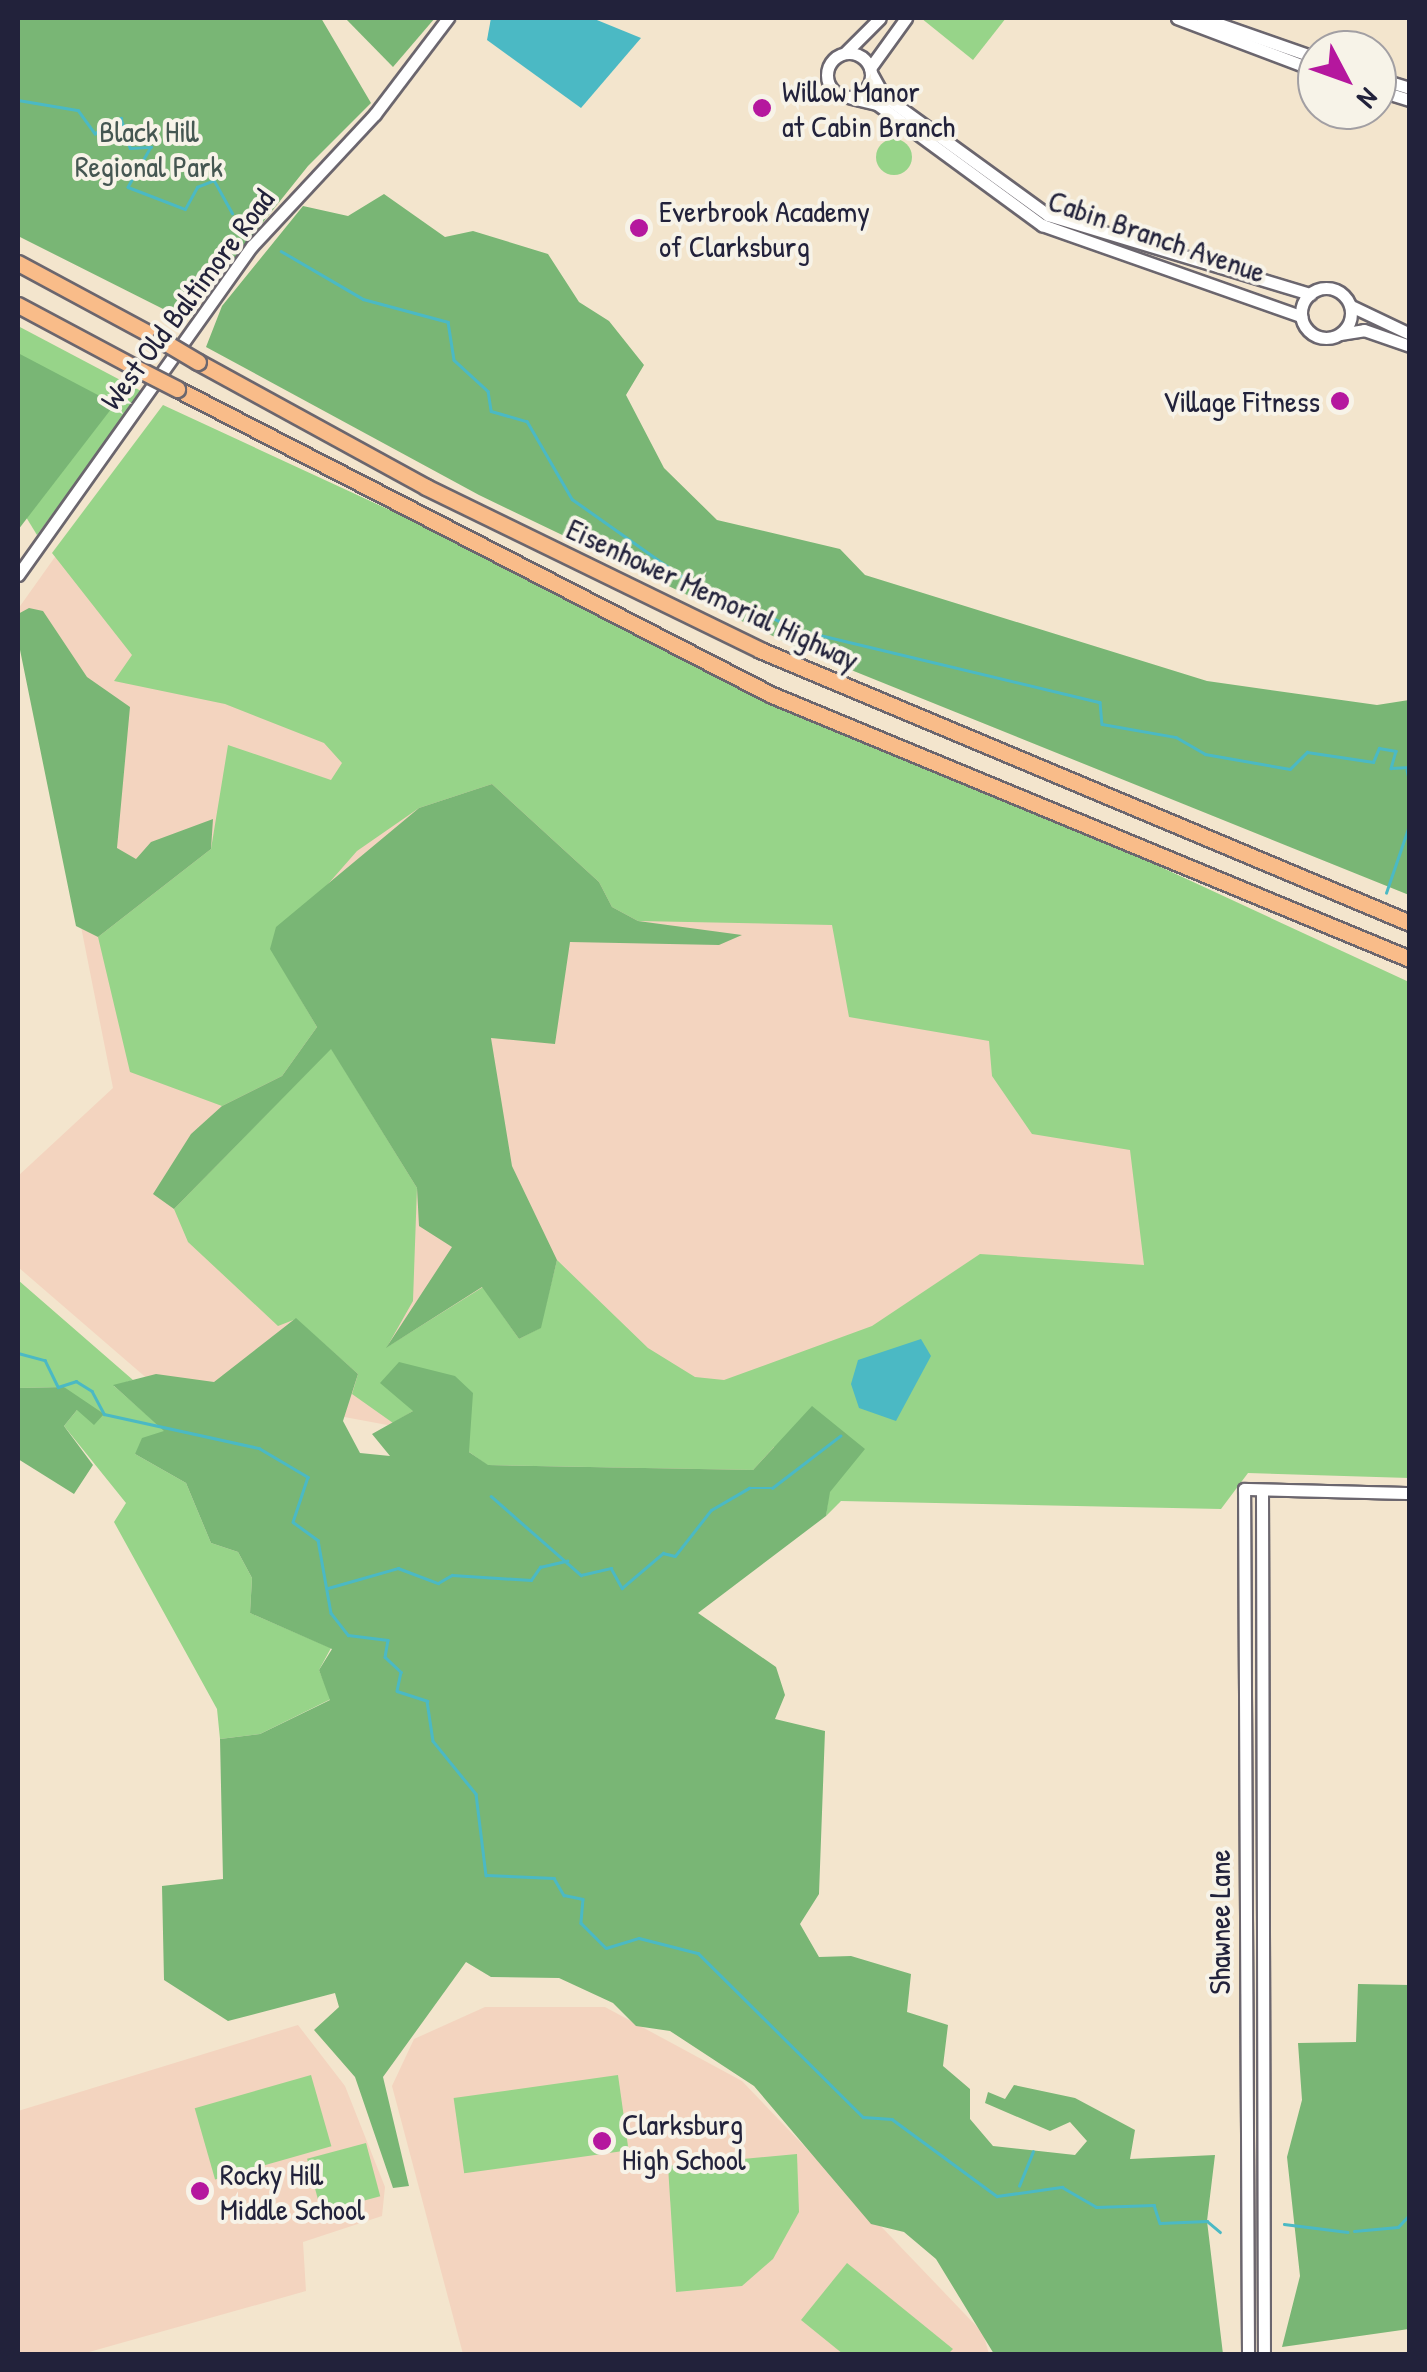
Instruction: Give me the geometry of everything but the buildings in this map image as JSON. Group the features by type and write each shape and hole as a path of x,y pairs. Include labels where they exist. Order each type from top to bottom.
{"highway":[{"name":"Eisenhower Memorial Highway","path":"18,262 426,487 760,650 1410,923"},
{"name":"Eisenhower Memorial Highway","path":"18,305 754,686 1410,959"}],"street":[{"name":"West Old Baltimore Road","path":"18,576 252,246 375,114 448,18"},
{"path":"880,18 826,75 834,92 851,98 906,18"},
{"path":"1177,18 1297,63"},
{"path":"1202,18 1297,51"},
{"name":"Cabin Branch Avenue","path":"844,53 870,71 884,96 1048,215 1310,294"},
{"name":"Cabin Branch Avenue","path":"851,98 877,104 1042,225 1301,316"},
{"path":"1410,334 1350,304 1335,289 1310,294 1301,316 1318,337 1364,330 1410,346"},
{"path":"1340,334 1350,304"},
{"name":"Shawnee Lane","path":"1248,2354 1244,1489 1262,1490 1264,2354"},
{"path":"1262,1490 1410,1494"}],"shaded area":[{"path":"163,405 1410,1113 1409,1468 635,1471 150,1381 18,1267 18,1176 113,1088 18,609"},
{"name":"Clarksburg High School","path":"485,2007 605,2007 742,2081 983,2333 989,2354 463,2354 392,2086 414,2039"},
{"name":"Rocky Hill Middle School","path":"298,2025 345,2086 385,2187 382,2216 303,2242 306,2291 82,2354 18,2354 18,2111"}],"green space":[{"name":"Black Hill Regional Park","path":"18,18 321,18 371,103 308,166 185,320 18,236"},
{"path":"345,18 435,18 393,67"},
{"path":"921,18 1006,18 973,60"},
{"path":"894,139 907,144 912,157 907,170 894,175 881,170 876,157 881,144"},
{"path":"384,194 445,237 473,231 548,254 579,302 609,321 644,365 626,395 664,468 717,520 840,549 865,575 1207,681 1377,705 1409,700 1409,895 804,651 479,495 206,347 222,306 303,206 348,216"},
{"path":"18,326 143,392 37,535 18,504"},
{"path":"18,353 115,404 18,530"},
{"path":"163,405 1409,982 1409,1478 1248,1473 1221,1509 841,1501 826,1516 829,1492 774,1447 753,1470 487,1465 413,1411 393,1423 352,1394 358,1374 296,1319 278,1326 188,1242 174,1209 331,1048 417,1188 413,1301 387,1347 483,1287 519,1339 540,1328 557,1260 648,1348 695,1377 724,1380 872,1326 980,1254 1144,1265 1130,1150 1032,1134 992,1076 989,1041 849,1017 832,925 638,921 612,907 599,882 492,784 419,808 357,851 271,949 317,1027 282,1076 222,1106 130,1072 98,937 211,849 228,745 331,780 342,763 324,743 225,704 114,681 132,655 52,553"},
{"path":"29,608 43,611 87,677 130,707 117,848 136,859 151,842 213,819 211,849 98,937 76,926 18,640 18,614"},
{"path":"492,784 599,882 612,907 638,921 742,935 719,945 570,942 555,1044 491,1038 512,1166 557,1260 541,1328 519,1339 482,1287 386,1348 452,1247 419,1226 417,1188 331,1049 174,1209 153,1194 191,1134 222,1106 282,1076 317,1027 270,949 276,927 419,808"},
{"path":"18,1280 133,1380 114,1386 165,1431 135,1454 186,1483 211,1543 238,1552 252,1578 250,1613 331,1648 319,1670 331,1699 260,1734 220,1739 217,1709 114,1522 126,1503 64,1426 77,1410 64,1387 18,1388"},
{"path":"296,1318 358,1374 343,1421 360,1453 390,1456 372,1434 413,1411 380,1383 399,1362 455,1376 473,1393 469,1452 488,1465 753,1470 812,1406 865,1449 830,1492 826,1516 698,1613 776,1667 785,1695 775,1719 825,1731 819,1894 800,1924 819,1957 851,1956 911,1974 907,2012 948,2025 943,2066 970,2089 970,2119 993,2146 1075,2155 1087,2141 1070,2122 1050,2131 985,2103 988,2092 1005,2099 1014,2085 1075,2098 1135,2130 1130,2159 1215,2155 1207,2221 1223,2354 994,2354 936,2259 904,2232 871,2224 754,2086 670,2031 636,2026 613,2003 559,1978 491,1977 466,1962 383,2077 409,2186 393,2188 355,2077 314,2030 339,2007 335,1993 228,2021 164,1980 162,1886 223,1879 220,1739 260,1734 330,1700 319,1670 332,1649 250,1613 252,1578 238,1552 211,1543 186,1483 135,1454 142,1438 164,1431 113,1385 156,1374 214,1382"},
{"path":"64,1387 104,1414 94,1425 77,1410 64,1426 93,1465 74,1494 18,1459 18,1388"},
{"path":"1358,1984 1409,1985 1409,2329 1282,2347 1300,2276 1287,2157 1302,2100 1298,2043 1356,2042"},
{"path":"311,2075 331,2146 215,2179 195,2108"},
{"path":"618,2075 629,2150 464,2173 454,2098"},
{"path":"366,2143 380,2196 321,2212 307,2159"},
{"path":"797,2154 799,2212 773,2259 742,2286 676,2292 668,2166"},
{"path":"847,2263 953,2349 948,2354 843,2354 801,2320"}],"water":[{"path":"491,18 592,18 641,38 581,108 487,40"},
{"path":"921,1339 931,1356 896,1421 859,1408 851,1384 858,1360"}],"waterway":[{"path":"18,100 78,110 95,133 121,118 130,148 151,147 128,187 185,209 197,187 214,180 232,213"},
{"path":"281,251 363,299 448,322 454,360 488,391 491,411 527,421 572,499 681,576 799,630 1100,702 1102,724 1176,737 1205,754 1290,769 1307,752 1373,762 1379,748 1396,751 1391,768 1410,767"},
{"path":"1407,770 1410,783"},
{"path":"1386,893 1410,823"},
{"path":"18,1353 45,1360 58,1387 76,1381 92,1391 104,1414 259,1448 308,1477 293,1522 318,1540 331,1613 348,1635 388,1640 385,1657 401,1672 397,1691 427,1701 433,1741 476,1794 486,1875 554,1878 564,1895 583,1899 581,1923 606,1948 639,1938 698,1953 863,2117 892,2119 997,2196 1062,2187 1096,2207 1154,2205 1160,2223 1207,2221 1220,2232"},
{"path":"491,1496 581,1575 611,1568 622,1588 663,1553 675,1556 711,1510 749,1488 772,1488 840,1436"},
{"path":"328,1588 398,1568 438,1583 452,1575 531,1580 540,1567 567,1561"},
{"path":"1019,2186 1033,2152"},
{"path":"1354,2231 1398,2227 1410,2214"},
{"path":"1284,2224 1347,2232"}],"place":[{"name":"Willow Manor at Cabin Branch","path":"762,108"},
{"name":"Everbrook Academy of Clarksburg","path":"639,228"},
{"name":"Village Fitness","path":"1340,401"},
{"name":"Clarksburg High School","path":"602,2141"},
{"name":"Rocky Hill Middle School","path":"200,2191"}]}
